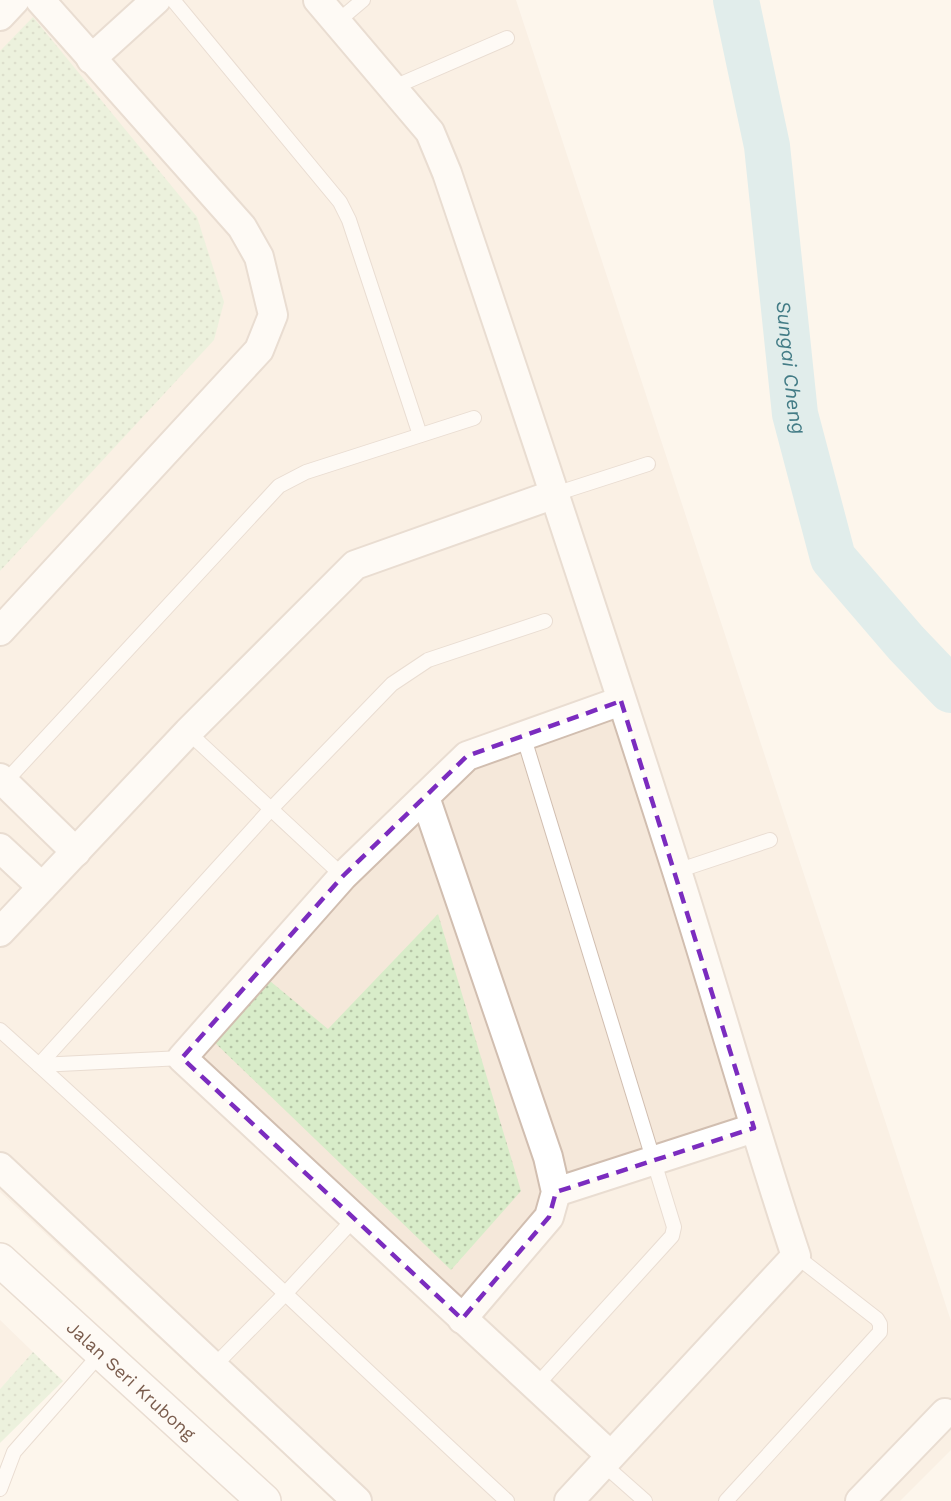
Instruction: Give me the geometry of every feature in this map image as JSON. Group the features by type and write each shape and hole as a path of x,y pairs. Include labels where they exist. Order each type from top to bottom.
{"street":[{"path":"0,16 15,0"},
{"path":"0,631 259,350 273,315 259,257 243,227 40,0"},
{"path":"91,59 156,0"},
{"path":"318,0 430,132 447,173 555,495 677,872 754,1128 796,1256 569,1501"},
{"path":"0,932 188,732 355,565 555,495"},
{"path":"606,1459 535,1387 182,1058 343,876 466,756 621,701"},
{"path":"2,780 76,852"},
{"path":"425,797 548,1157 556,1192 549,1217 462,1319"},
{"path":"0,848 42,887"},
{"path":"556,1192 754,1128"},
{"path":"0,1167 357,1501"},
{"name":"Jalan Seri Krubong","path":"0,1260 264,1501"},
{"path":"860,1501 945,1413"}],"lane":[{"path":"173,0 340,202 349,220 420,435"},
{"path":"337,22 363,0"},
{"path":"394,87 507,38"},
{"path":"2,780 279,486 306,472 474,418"},
{"path":"555,495 648,464"},
{"path":"39,1065 271,809 392,684 411,669 428,660 545,621"},
{"path":"188,732 343,876"},
{"path":"524,735 674,1227 672,1236 535,1387"},
{"path":"677,872 770,840"},
{"path":"0,1030 507,1501"},
{"path":"39,1065 182,1058"},
{"path":"214,1366 354,1219"},
{"path":"726,1501 880,1332 880,1324 876,1319 796,1256"},
{"path":"0,1489 14,1452 101,1353"},
{"path":"606,1459 645,1501"}],"highlighted area":[{"path":"621,701 754,1128 556,1192 549,1217 462,1319 182,1058 343,876 467,756"}],"shaded area":[{"path":"0,0 516,0 951,1321 951,1450 900,1501 336,1501 0,1192"},
{"path":"0,1320 33,1352 0,1389"}],"green space":[{"path":"33,17 197,217 224,302 214,340 0,571 0,51"},
{"path":"438,914 521,1191 451,1270 210,1038 270,981 328,1029"},
{"path":"33,1352 63,1381 0,1443 0,1389"}],"waterway":[{"name":"Sungai Cheng","path":"736,0 767,146 795,414 833,558 906,643 951,690"}]}
